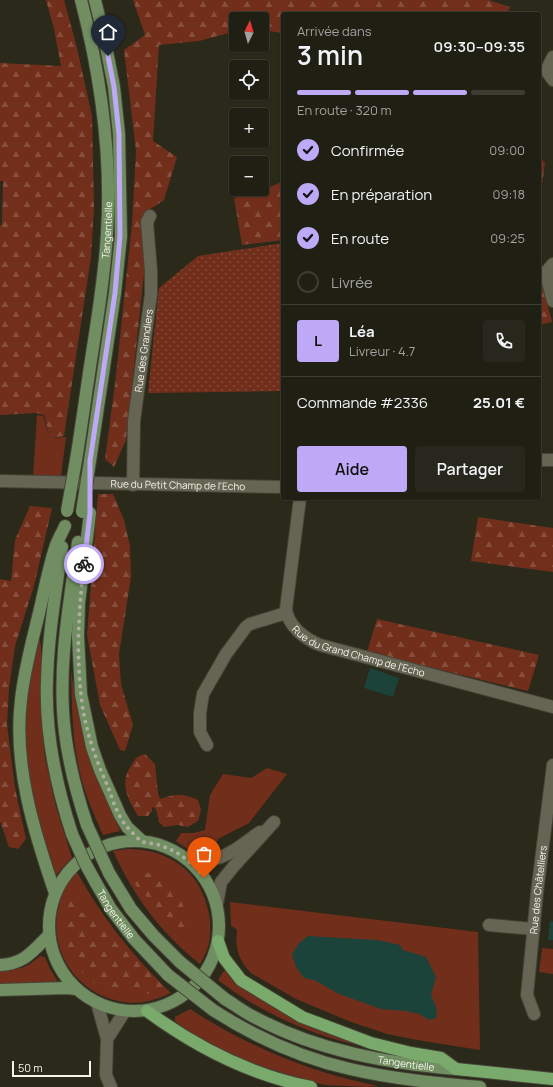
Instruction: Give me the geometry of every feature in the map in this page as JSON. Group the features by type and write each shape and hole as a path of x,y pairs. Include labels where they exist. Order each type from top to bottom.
{"highway":[{"path":"218,941 224,958 241,980 302,1017 371,1043 411,1053 441,1058 456,1069"},
{"path":"147,1011 199,1046 246,1069 289,1083 311,1087"},
{"name":"Tangentielle","path":"456,1069 553,1079"}],"main road":[{"name":"Tangentielle","path":"81,0 101,91 106,136 108,184 107,233 101,294 52,614 47,682 50,737 55,770 72,834 85,863 111,909 134,939 168,975 213,1010 232,1022 258,1036 313,1059 350,1069 381,1075 480,1087"},
{"name":"Tangentielle","path":"94,0 105,41 119,134 120,236 115,293 90,461 86,513 68,615 63,660 62,697 64,732 76,794 87,825 109,874 131,909 154,936 180,962 224,999 255,1018 308,1041 351,1054 416,1066 456,1069"},
{"path":"86,513 78,636 81,694 85,719 92,748 100,770 120,815 127,827 142,841"},
{"path":"55,893 43,856 26,793 20,756 19,725 22,694 32,643 55,547 65,526"},
{"path":"142,841 157,844 172,849 185,858 199,871 210,886 216,904 220,922 218,941 210,966 194,987 172,1002 147,1011 125,1011 97,1004 76,989 63,974 53,955 49,935 49,914 55,893 69,870 90,853 114,843 142,841"},
{"path":"0,965 18,962 28,957 49,935"},
{"path":"0,990 76,989"}],"street":[{"path":"553,58 548,67 548,73 553,80"},
{"name":"Rue des Grandiers","path":"133,485 134,421 151,294 148,222 150,216"},
{"path":"550,267 547,278 553,301"},
{"path":"541,460 553,460"},
{"name":"Rue du Petit Champ de l'Echo","path":"0,481 133,485 281,486"},
{"name":"Rue du Grand Champ de l'Echo","path":"300,500 286,599 286,613 300,633 314,643 320,645 553,707"},
{"path":"207,744 200,732 200,713 203,694 226,654 246,627 250,624 286,613"},
{"name":"Rue des Châtelliers","path":"534,1014 527,995 537,893 553,765"},
{"path":"185,858 210,860 225,856 274,822 221,882 216,904"},
{"path":"489,925 534,929"},
{"path":"97,1004 107,1039 106,1075 111,1087"},
{"path":"107,1039 125,1011"}],"green space":[{"path":"46,0 64,0 77,48 92,116 94,208 91,257 64,436 50,438 44,415 36,413 0,415 0,226 2,224 3,181 0,181 0,63 61,66 54,29"},
{"path":"133,0 489,0 510,7 508,12 281,12 281,33 269,31 269,12 229,12 229,33 199,41 159,45 153,141 177,157 164,200 149,210 144,227 145,265 126,440 114,467 105,459 115,384 132,224 136,151 124,50 145,35"},
{"path":"541,158 545,163 541,192"},
{"path":"281,182 281,240 242,245 234,198 242,196 269,196 269,188"},
{"path":"281,243 281,391 148,393 159,288 198,256"},
{"path":"541,281 552,322 541,325"},
{"path":"37,415 43,416 50,438 66,437 61,476 33,477"},
{"path":"98,494 113,494 124,520 130,546 131,577 119,654 121,684 133,725 125,751 120,750 100,705 87,635"},
{"path":"30,506 52,508 34,586 15,646 9,688 7,725 15,788 26,839 18,849 9,847 0,821 0,579 11,581 15,540"},
{"path":"478,517 553,528 553,572 471,561"},
{"path":"377,619 539,655 528,691 367,652"},
{"path":"38,632 41,646 41,719 45,758 56,807 72,858 56,875 44,838 29,781 24,742 26,700"},
{"path":"71,671 77,706 86,742 120,831 103,835 84,788 74,740"},
{"path":"145,754 155,764 160,799 179,795 188,796 198,800 201,810 198,821 188,827 178,825 164,827 159,822 156,809 152,807 152,811 148,816 138,816 128,798 125,785 127,772 138,757"},
{"path":"267,768 287,774 249,823 218,839 215,848 217,854 200,855 176,841 181,833 194,833 205,830 210,795 223,774 251,778"},
{"path":"127,849 156,853 169,858 181,865 199,886 205,899 209,914 210,926 210,939 208,947 200,964 161,927 130,884 113,851"},
{"path":"131,870 143,871 160,878 179,893 188,922 181,940 179,931 130,879"},
{"path":"77,872 97,906 131,951 171,993 148,1001 136,1003 124,1002 108,998 94,991 81,982 71,970 63,956 58,941 56,925 62,894 67,884"},
{"path":"70,889 79,895 76,911 90,915 100,921 115,939 165,988 161,992 156,994 148,994 130,986 118,993 95,984 78,969 64,939 64,898"},
{"path":"230,902 478,932 480,1050 387,1034 351,1022 296,999 251,973 243,963 238,953 237,930 231,926"},
{"path":"542,948 553,949 553,974 539,972"},
{"path":"40,956 45,957 57,980 56,983 0,985 0,970 22,968"},
{"path":"225,969 240,984 257,997 276,1008 315,1027 376,1049 355,1045 314,1032 293,1024 253,1004 218,980"},
{"path":"190,1009 234,1035 304,1066 328,1074 378,1086 367,1087 326,1085 295,1079 244,1063 197,1038 175,1021 175,1017"}],"water":[{"path":"370,668 399,678 393,697 364,688"},
{"path":"550,921 553,922 553,940 548,940"},
{"path":"308,936 377,940 400,945 403,950 426,957 436,977 431,995 437,1009 436,1018 429,1020 419,1014 381,1009 339,994 314,980 304,978 296,967 292,954 299,943"}],"way so far":[{"path":"84,564 79,603 78,636 81,694 92,748 100,770 127,827 142,841 172,849 185,858 204,878"}],"route":[{"path":"84,564 90,513 90,461 115,293 120,236 119,134 114,87 108,56"}]}
